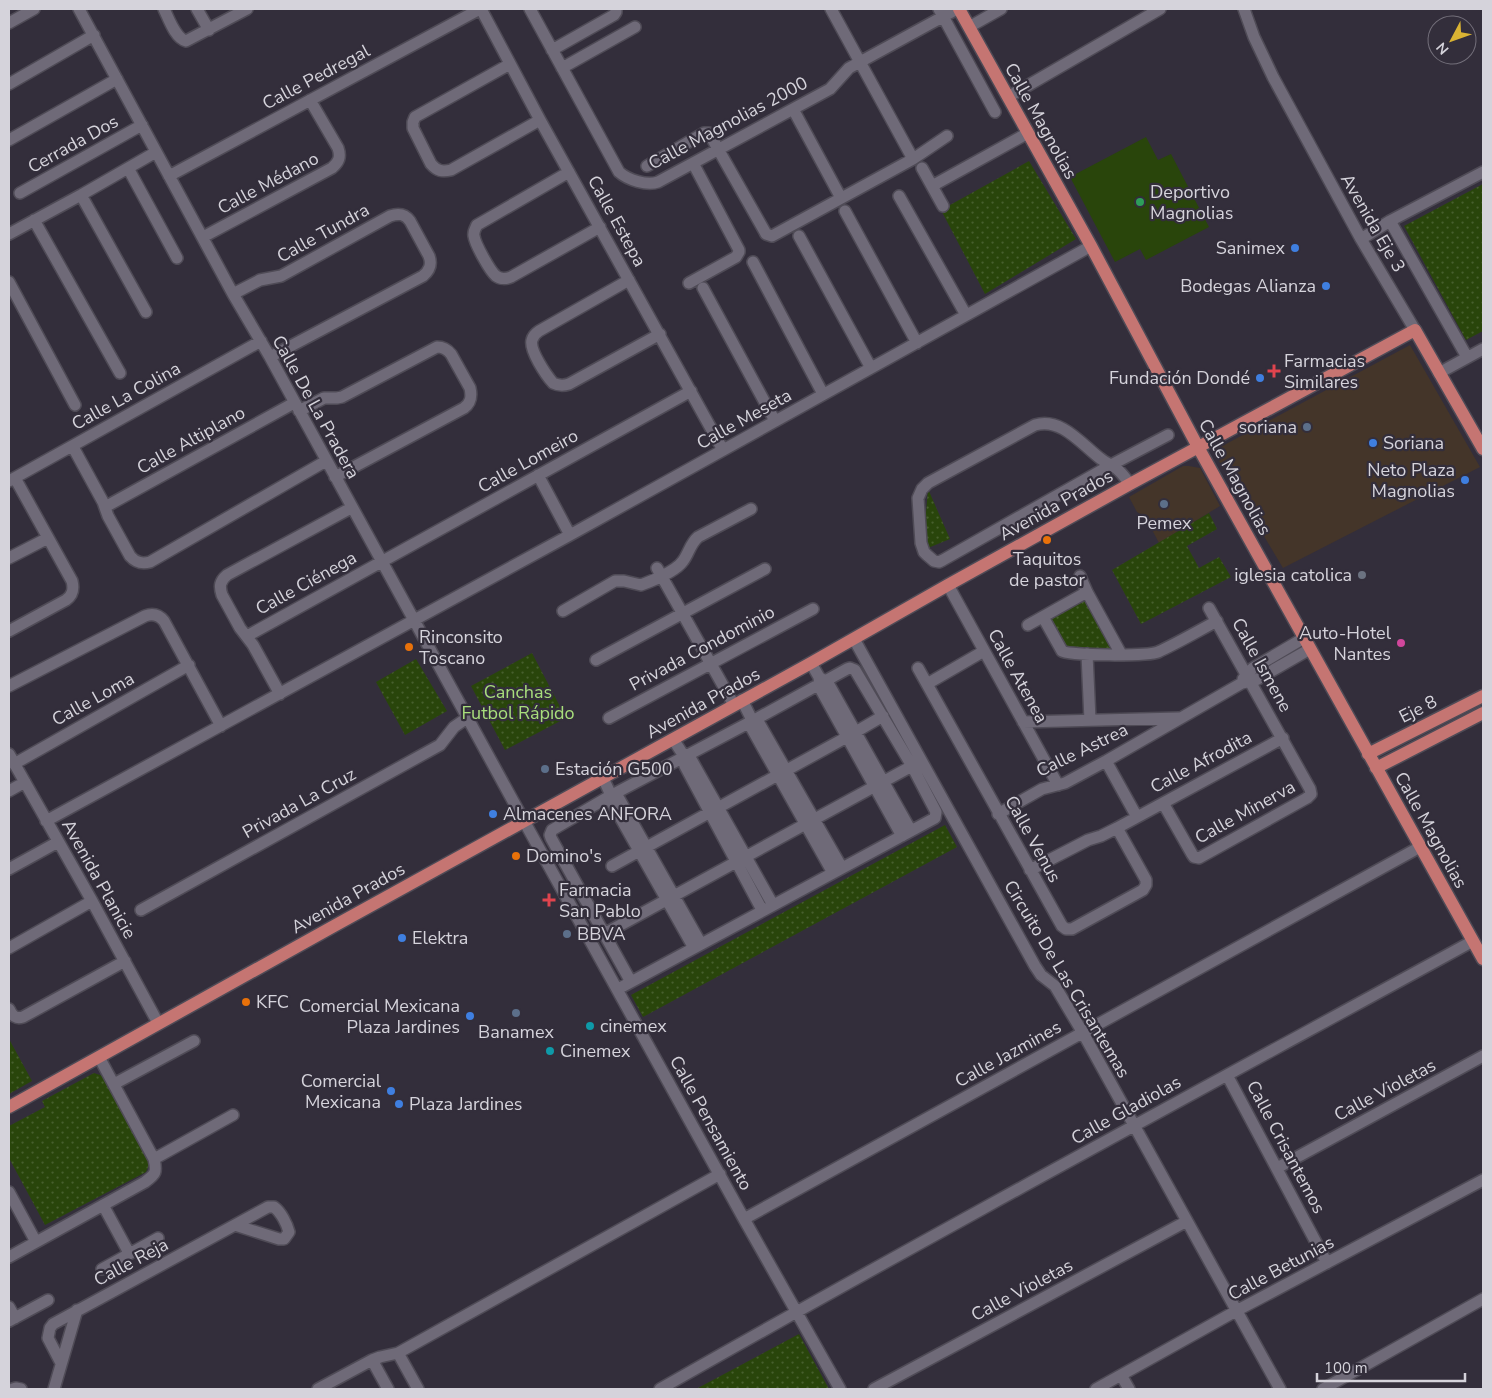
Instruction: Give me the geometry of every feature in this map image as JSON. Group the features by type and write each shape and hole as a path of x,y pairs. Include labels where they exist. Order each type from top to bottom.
{"main road":[{"name":"Calle Magnolias","path":"958,9 1091,246 1198,447 1310,650 1483,959"},
{"name":"Avenida Eje 3","path":"1415,330 1483,449"},
{"name":"Avenida Prados","path":"9,1107 812,663 1130,484 1415,330"},
{"name":"Eje 8","path":"1368,754 1483,696"},
{"name":"Eje 8","path":"1376,768 1483,714"}],"street":[{"path":"9,23 34,9"},
{"name":"Calle De La Pradera","path":"79,9 524,821"},
{"path":"164,9 179,38 183,41 189,41 247,9"},
{"path":"197,9 208,30"},
{"name":"Calle Estepa","path":"481,9 540,120 723,450"},
{"name":"Calle Pedregal","path":"169,176 481,9"},
{"name":"Calle Magnolias 2000","path":"530,9 618,170 621,174 653,184 830,89 846,71 941,12 958,9"},
{"path":"552,50 614,15 616,9"},
{"path":"831,9 913,159"},
{"path":"969,28 1001,9"},
{"path":"1008,97 1160,9"},
{"name":"Avenida Eje 3","path":"1244,9 1254,37 1273,77 1361,239 1415,330"},
{"path":"941,12 995,112"},
{"path":"562,68 635,27"},
{"path":"9,84 94,35"},
{"path":"510,64 416,117 412,128 418,141 431,164 440,171 445,172 540,120"},
{"path":"9,140 118,79"},
{"name":"Calle Médano","path":"203,237 337,165 340,159 338,148 310,100"},
{"path":"793,109 841,198"},
{"name":"Cerrada Dos","path":"20,193 142,124"},
{"path":"647,166 705,132 710,134 765,232 769,235 775,235 913,159 947,136"},
{"path":"932,186 1028,133"},
{"path":"9,234 156,152"},
{"path":"689,283 736,257 740,250 693,163"},
{"path":"128,168 177,258"},
{"path":"922,168 943,206"},
{"path":"569,172 477,225 474,230 475,241 491,271 500,278 506,279 511,277 600,227"},
{"path":"1361,239 1390,221 1483,172"},
{"path":"81,195 146,312"},
{"path":"899,196 966,315"},
{"path":"845,211 917,343"},
{"name":"Calle Tundra","path":"234,294 260,280 281,276 390,216 402,214 410,221 431,261 428,272 270,357"},
{"path":"34,220 120,373"},
{"path":"1390,221 1468,357"},
{"path":"800,236 871,368"},
{"name":"Calle Meseta","path":"46,821 570,536 1091,246"},
{"path":"753,262 823,394"},
{"path":"629,280 534,334 531,345 533,351 553,383 558,386 564,386 660,334"},
{"path":"9,282 75,404"},
{"path":"703,288 774,421"},
{"name":"Calle La Colina","path":"12,480 261,341"},
{"name":"Calle Altiplano","path":"105,507 297,407 324,398 342,397 437,347 447,350 451,354 472,394 468,404 464,408 335,477"},
{"path":"1439,373 1483,349"},
{"name":"Calle Lomeiro","path":"382,561 691,391"},
{"path":"1130,484 1122,473 1111,466 1100,459 1065,430 1057,426 1034,425 928,483 922,489 918,498 922,548 931,559 939,562 1111,466 1168,435"},
{"path":"73,447 130,556 139,563 150,562 326,461"},
{"path":"538,475 570,536"},
{"path":"9,631 66,600 73,592 72,580 12,480"},
{"path":"280,694 222,595 220,584 227,575 351,508"},
{"path":"563,611 615,581 641,585 659,572 682,563 691,544 698,537 751,509"},
{"path":"9,558 48,538"},
{"name":"Calle Ciénega","path":"247,636 382,561"},
{"path":"596,660 765,569"},
{"path":"659,572 710,663 738,703 753,720 759,723 782,773 837,871"},
{"path":"1080,576 1121,654"},
{"name":"Calle Atenea","path":"948,585 1058,785"},
{"path":"1028,625 1087,592"},
{"path":"1209,608 1217,621"},
{"name":"Privada Condominio","path":"609,718 813,609"},
{"path":"9,686 145,616 150,614 156,615 164,621 221,726"},
{"name":"Calle Ismene","path":"1043,617 1062,652 1067,654 1156,652 1217,621 1247,679 1283,738"},
{"name":"Calle Astrea","path":"1247,679 1253,668 1304,638"},
{"name":"Circuito De Las Crisantemas","path":"854,639 1035,966 1041,975 1055,986 1083,1033 1280,1389"},
{"name":"Calle Astrea","path":"998,814 1046,787 1065,783 1247,679 1310,650"},
{"path":"927,684 984,651"},
{"path":"1087,654 1090,720"},
{"path":"812,663 821,680 828,683 851,735 907,834"},
{"name":"Calle Loma","path":"12,759 189,665"},
{"path":"618,990 934,818 936,812 912,766 855,670 850,668 821,680 753,720 612,794 552,830 550,836 631,982"},
{"name":"Calle Venus","path":"918,668 998,814 1066,930 1072,929 1143,890 1146,885 1146,880 1117,828"},
{"path":"612,866 883,716"},
{"name":"Privada La Cruz","path":"141,910 440,745 454,727 467,718"},
{"name":"Calle Astrea","path":"1024,722 1181,718"},
{"name":"Calle Minerva","path":"1163,803 1192,854 1196,858 1202,857 1309,797 1311,794 1310,789 1283,738"},
{"name":"Calle Afrodita","path":"1030,870 1088,840 1117,828 1283,738"},
{"path":"673,739 768,908"},
{"name":"Avenida Planicie","path":"12,759 158,1023"},
{"path":"1106,761 1137,817"},
{"path":"604,934 912,766"},
{"path":"602,778 612,794 618,797 643,849 697,946"},
{"path":"9,791 25,782"},
{"name":"Calle Pensamiento","path":"524,821 840,1389"},
{"path":"9,869 58,842"},
{"name":"Calle Jazmines","path":"744,1219 1420,847"},
{"path":"9,948 92,901"},
{"name":"Calle Gladiolas","path":"660,1389 1134,1125 1473,941"},
{"path":"9,1009 17,1018 24,1017 125,961"},
{"path":"114,1084 194,1041"},
{"name":"Calle Violetas","path":"1276,1168 1483,1056"},
{"path":"9,1257 146,1182 156,1170 154,1159 99,1057"},
{"name":"Calle Crisantemos","path":"1227,1075 1327,1263"},
{"path":"154,1159 233,1115"},
{"path":"318,1389 372,1360 398,1353 720,1174"},
{"name":"Calle Betunias","path":"1096,1389 1236,1311 1483,1180"},
{"path":"9,1192 36,1242"},
{"path":"103,1206 129,1253"},
{"name":"Calle Reja","path":"61,1363 48,1339 50,1328 53,1324 268,1207 274,1207 278,1210 288,1227 288,1234 284,1239 279,1239 235,1225"},
{"name":"Calle Violetas","path":"874,1389 1187,1221"},
{"path":"102,1269 158,1238"},
{"path":"1322,1389 1483,1299"},
{"path":"9,1307 12,1320 48,1300"},
{"path":"54,1389 78,1310"},
{"path":"398,1353 418,1389"},
{"path":"372,1360 388,1389"},
{"path":"1121,1375 1129,1389"},
{"path":"13,1389 21,1389"}],"shaded area":[{"path":"1410,345 1480,467 1283,568 1213,451"},
{"path":"1183,466 1200,468 1220,506 1159,543 1148,522 1137,512 1129,497"}],"green space":[{"name":"Deportivo Magnolias","path":"1146,137 1158,160 1171,154 1209,227 1146,260 1140,249 1115,262 1070,177"},
{"path":"1029,161 1076,239 985,294 941,210"},
{"path":"1483,184 1483,331 1466,340 1404,226"},
{"path":"928,489 950,539 923,550"},
{"path":"1209,513 1217,529 1187,546 1199,568 1219,557 1231,577 1141,624 1112,570"},
{"path":"1086,593 1122,649 1061,658 1041,621"},
{"name":"Canchas Futbol Rápido","path":"532,653 566,718 505,750 471,686"},
{"path":"416,659 447,711 405,735 376,682"},
{"path":"945,825 957,847 643,1017 631,995"},
{"path":"9,1039 32,1081 9,1094"},
{"path":"94,1073 103,1076 150,1162 146,1172 45,1225 9,1158 9,1126 45,1107 42,1101"},
{"path":"799,1334 829,1389 696,1389"}],"place":[{"name":"Deportivo Magnolias","path":"1140,202"},
{"name":"Sanimex","path":"1295,248"},
{"name":"Bodegas Alianza","path":"1326,286"},
{"name":"Farmacias Similares","path":"1274,371"},
{"name":"Fundación Dondé","path":"1260,378"},
{"name":"soriana","path":"1307,427"},
{"name":"Soriana","path":"1373,443"},
{"name":"Neto Plaza Magnolias","path":"1465,480"},
{"name":"Pemex","path":"1164,504"},
{"name":"Taquitos de pastor","path":"1047,540"},
{"name":"iglesia catolica","path":"1362,575"},
{"name":"Auto-Hotel Nantes","path":"1401,643"},
{"name":"Rinconsito Toscano","path":"409,647"},
{"name":"Estación G500","path":"545,769"},
{"name":"Almacenes ANFORA","path":"493,814"},
{"name":"Domino's","path":"516,856"},
{"name":"Farmacia San Pablo","path":"549,900"},
{"name":"BBVA","path":"567,934"},
{"name":"Elektra","path":"402,938"},
{"name":"KFC","path":"246,1002"},
{"name":"Banamex","path":"516,1013"},
{"name":"Comercial Mexicana Plaza Jardines","path":"470,1016"},
{"name":"cinemex","path":"590,1026"},
{"name":"Cinemex","path":"550,1051"},
{"name":"Comercial Mexicana","path":"391,1091"},
{"name":"Plaza Jardines","path":"399,1104"}]}
